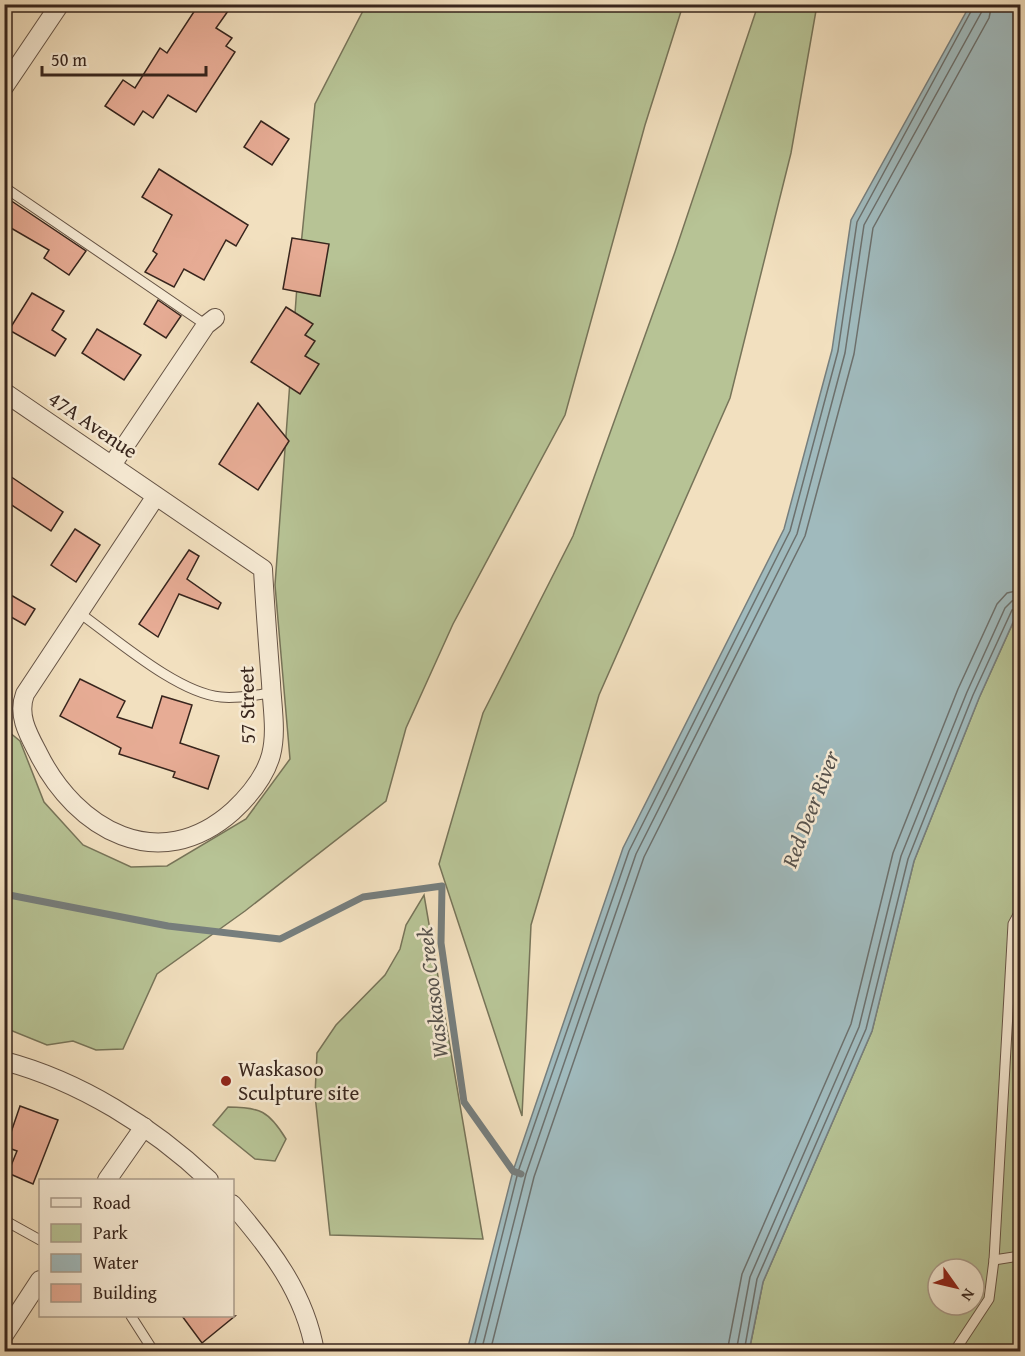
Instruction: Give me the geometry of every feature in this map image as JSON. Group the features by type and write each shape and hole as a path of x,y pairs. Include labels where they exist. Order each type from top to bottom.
{"street":[{"path":"4,87 60,4"},
{"path":"112,465 211,322"},
{"name":"47A Avenue","path":"4,392 156,496"},
{"name":"57 Street","path":"156,496 263,569 274,740 271,757 252,790 226,817 199,833 164,842 136,840 109,831 82,814 58,789 35,748 21,714 25,694 156,496"},
{"path":"4,1061 92,1096 144,1127 208,1179"},
{"path":"108,1179 144,1127"},
{"path":"234,1207 285,1271 303,1305 315,1352"},
{"path":"4,1335 39,1282"}],"lane":[{"path":"4,187 211,322"},
{"path":"78,612 172,679 193,690 222,698 271,693"},
{"path":"954,1352 989,1299 994,1260 1012,924 1020,911"},
{"path":"4,1220 39,1239"},
{"path":"994,1260 1020,1256"},
{"path":"133,1317 154,1352"}],"green space":[{"path":"366,5 683,5 645,125 565,415 453,624 406,728 386,801 245,911 157,974 123,1049 96,1050 73,1041 47,1045 5,1028 4,728 20,741 44,802 83,845 131,867 167,866 246,819 290,759 275,585 297,286 315,104"},
{"path":"758,5 817,5 791,153 730,398 599,695 531,925 522,1116 439,864 483,713 573,536 675,252"},
{"path":"1020,607 1020,1351 749,1352 763,1282 872,1031 914,861 979,698"},
{"path":"424,895 483,1239 330,1235 315,1095 317,1053 336,1025 385,975 400,949 406,925"},
{"path":"228,1107 248,1108 263,1112 274,1122 286,1139 275,1161 255,1159 213,1125"}],"water":[{"name":"Red Deer River","path":"970,5 1020,5 1020,607 979,698 914,861 872,1031 763,1282 749,1351 467,1351 513,1171 623,848 784,529 832,350 851,220"}],"building":[{"path":"199,4 233,4 216,28 232,38 226,46 235,52 196,112 168,95 153,118 143,111 134,125 105,106 123,80 135,88 160,48 167,53"},
{"path":"261,121 289,139 272,165 244,147"},
{"path":"159,169 248,225 236,246 226,240 204,280 184,269 174,287 145,272 157,254 153,251 172,215 142,197"},
{"path":"4,196 86,251 69,275 44,258 49,250 4,224"},
{"path":"292,238 329,244 320,296 283,289"},
{"path":"32,293 64,311 52,330 66,339 55,356 9,330"},
{"path":"158,300 181,316 166,338 144,324"},
{"path":"286,307 313,324 305,335 315,341 305,356 319,364 300,394 251,362"},
{"path":"97,329 141,355 124,380 82,353"},
{"path":"258,403 289,441 258,490 219,464"},
{"path":"4,472 63,512 51,531 4,500"},
{"path":"75,529 100,545 76,582 51,565"},
{"path":"189,550 199,556 187,579 221,603 218,609 179,594 158,637 139,624"},
{"path":"4,591 35,609 25,625 4,613"},
{"path":"80,679 125,701 117,717 152,728 162,696 192,705 180,743 219,756 208,789 173,777 175,772 119,754 121,748 60,716"},
{"path":"20,1106 58,1120 33,1184 8,1173 17,1151 6,1147"},
{"path":"183,1317 234,1317 202,1343"}],"waterway":[{"name":"Waskasoo Creek","path":"4,894 168,926 280,939 363,897 442,886 441,943 464,1102 513,1171 521,1174"}],"place":[{"name":"Waskasoo Sculpture site","path":"226,1081"}]}
